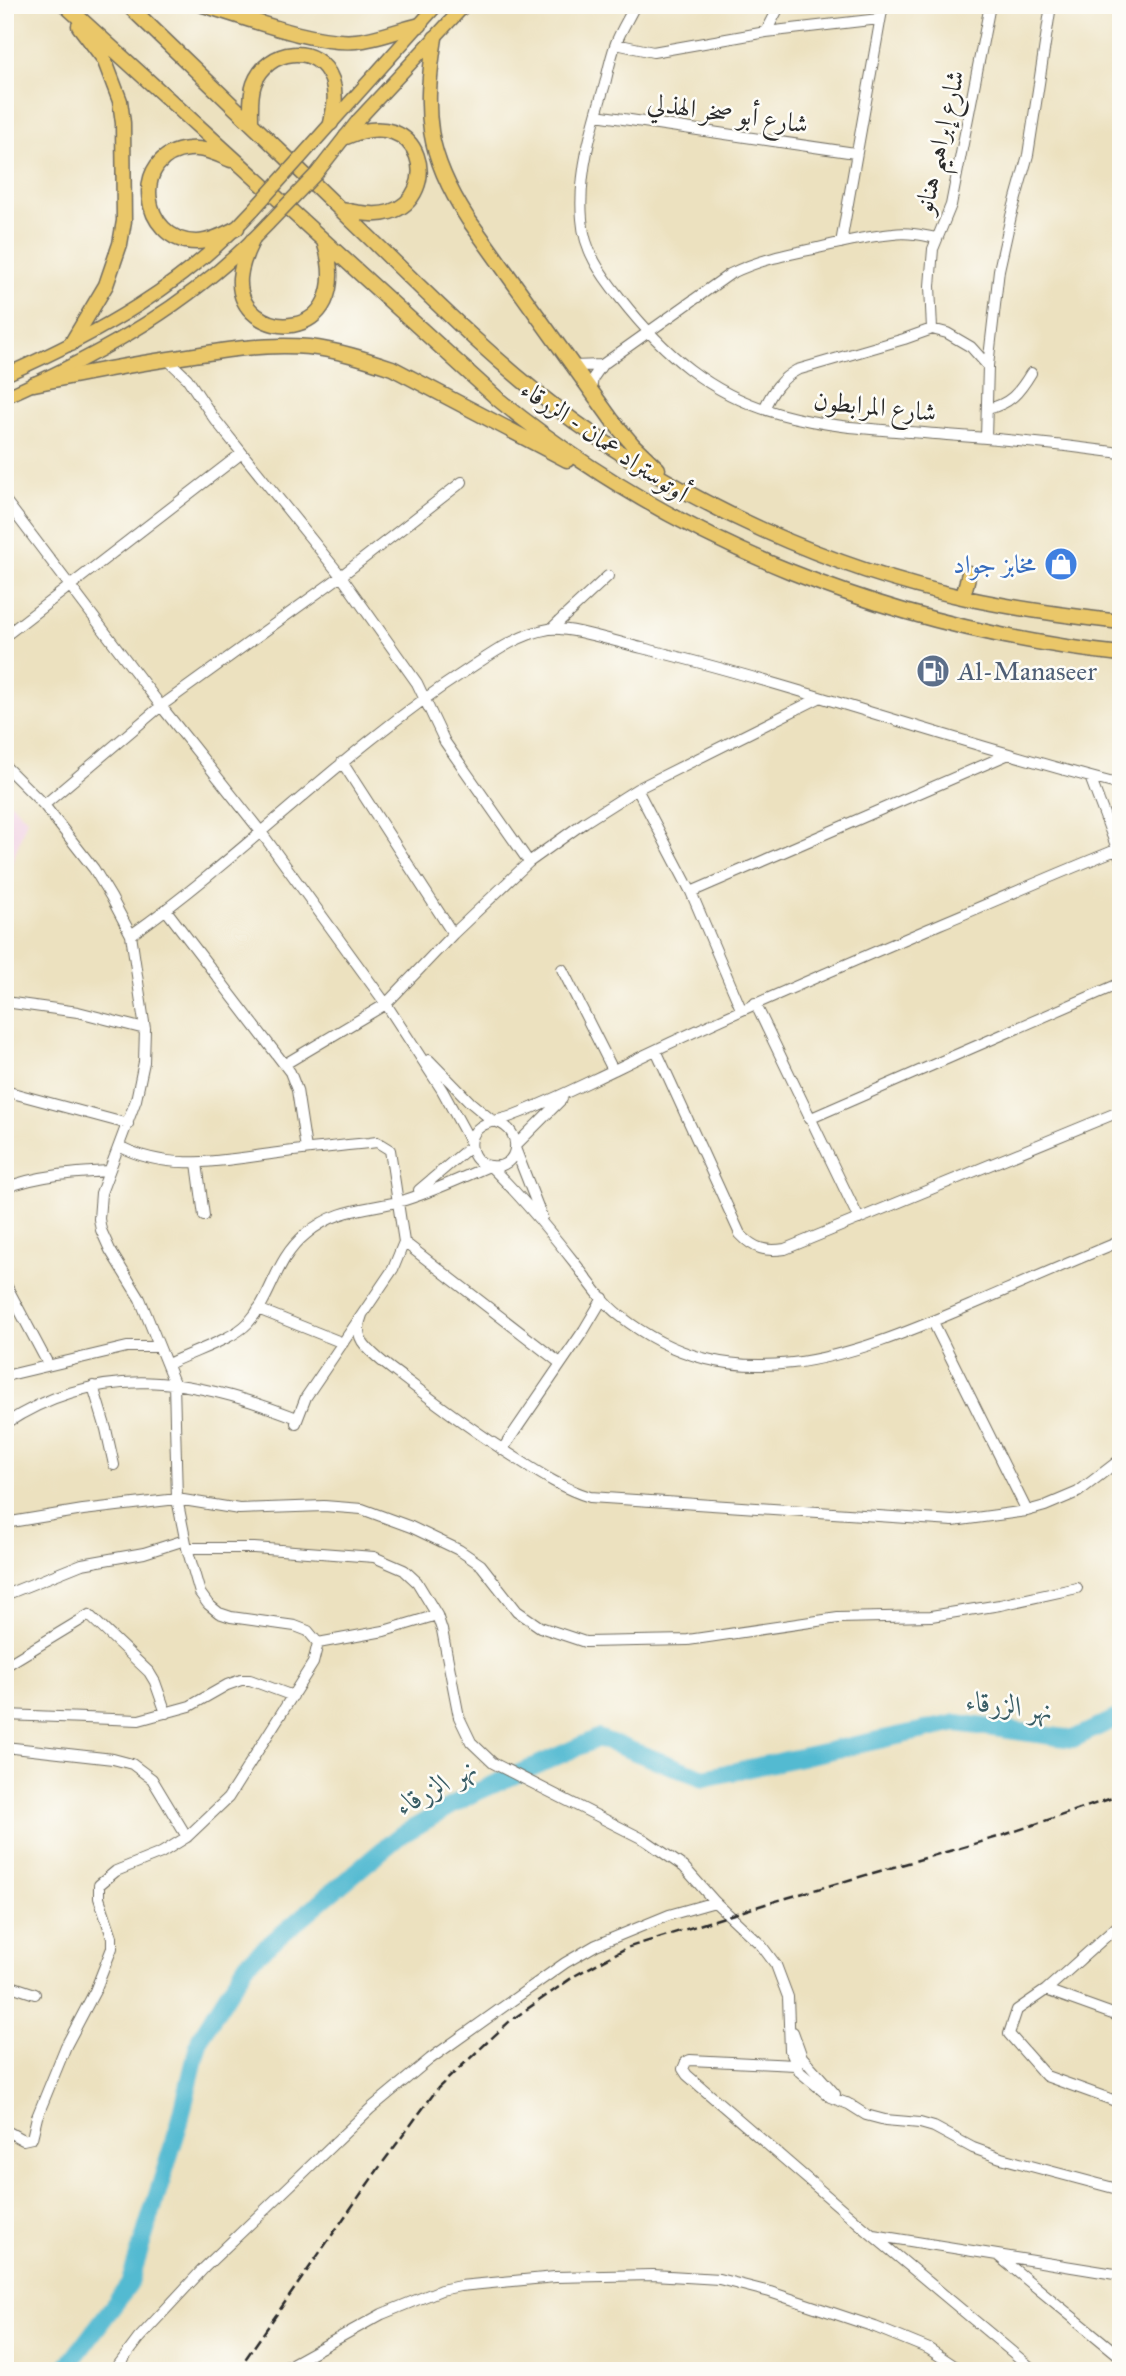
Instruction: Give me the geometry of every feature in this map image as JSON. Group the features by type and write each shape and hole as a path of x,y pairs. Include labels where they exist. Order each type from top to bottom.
{"highway":[{"name":"أوتوستراد عمان - الزرقاء","path":"65,5 499,400 547,437 658,509 723,543 847,594 989,634 1121,654"},
{"path":"65,5 104,58 113,79 123,123 124,221 120,244 106,285 71,344"},
{"name":"أوتوستراد عمان - الزرقاء","path":"128,5 470,335 520,379 614,449 747,522 825,555 963,597 1121,622"},
{"path":"203,5 338,42 376,39 420,25"},
{"path":"435,38 429,76 428,109 432,142 441,171 454,198 573,366 633,445 678,486"},
{"path":"251,121 252,93 260,73 275,58 298,53 318,62 332,80 335,102 331,123"},
{"path":"341,210 371,214 399,208 414,192 420,171 414,150 399,134 380,129 346,136"},
{"path":"237,228 212,239 195,242 180,238 157,222 150,209 148,195 155,169 165,158 177,151 191,148 205,150 240,163"},
{"path":"251,242 240,279 246,304 262,319 284,326 305,321 323,307 330,292 332,274 324,239"},
{"path":"34,384 116,366 245,347 312,347 391,368 539,447 600,473"},
{"path":"963,597 969,573"}],"main road":[{"path":"5,372 24,367 110,325 157,295 237,228 438,5"},
{"path":"5,397 113,345 156,319 205,283 251,242 316,174 373,104 465,5"}],"street":[{"name":"شارع المرابطون","path":"635,5 616,44 596,115 582,178 582,221 586,243 602,274 648,334 677,361 695,374 764,409 793,417 861,428 1121,453"},
{"path":"765,32 780,5"},
{"path":"841,243 883,5"},
{"name":"شارع إبراهيم هنانو","path":"932,329 932,258 936,238 951,205 989,5"},
{"path":"986,438 988,366 999,270 1028,155 1051,5"},
{"path":"616,44 653,52 765,32 879,19"},
{"name":"شارع أبو صخر الهذلي","path":"596,115 855,153"},
{"path":"591,390 593,378 602,365 730,274 744,267 761,260 894,234 936,238"},
{"path":"764,409 775,388 797,370 904,340 932,329 947,333 971,347 988,366"},
{"path":"187,378 188,366 194,355"},
{"path":"167,359 187,378 213,417 341,576 416,683 445,741 529,862"},
{"path":"573,366 602,365"},
{"path":"987,410 1010,401 1031,373"},
{"path":"5,636 242,453"},
{"path":"44,805 161,706 341,576 462,482"},
{"path":"5,500 161,706 261,832 386,1004 447,1098 479,1161 490,1166 547,1227 617,1314 652,1338 703,1359 748,1366 787,1366 871,1346 1121,1241"},
{"path":"131,935 166,910 342,762 424,698 505,646 551,629 608,576"},
{"path":"551,629 592,635 690,659 1121,785"},
{"path":"285,1064 386,1004 453,934 529,862 585,822 637,789 819,698"},
{"path":"691,892 1009,754"},
{"path":"342,762 453,934"},
{"path":"5,766 44,805 94,869 131,935 145,1029 145,1062 136,1100 99,1201 101,1230 140,1299 174,1383 177,1499 200,1593 219,1613 295,1626 308,1631 318,1643"},
{"path":"408,1199 471,1145 476,1130 487,1123 570,1091 741,1009 1119,852 1090,777"},
{"path":"637,789 691,892 741,1009"},
{"path":"166,910 285,1064 297,1090 306,1149"},
{"path":"562,969 612,1070"},
{"path":"809,1119 1121,983"},
{"path":"5,1002 78,1012 145,1029"},
{"path":"755,1003 859,1219"},
{"path":"168,1364 237,1333 248,1323 258,1309 279,1264 306,1233 349,1210 408,1199 490,1166 504,1164 513,1154 515,1139 508,1128 495,1122 470,1102 410,1041"},
{"path":"656,1049 740,1234 760,1249 773,1251 785,1249 1121,1111"},
{"path":"5,1091 128,1124"},
{"path":"515,1147 570,1091"},
{"path":"5,1424 33,1407 93,1386 129,1382 174,1383 255,1402 297,1421 306,1397 393,1269 404,1242 390,1150 377,1142 197,1163 168,1163 149,1159 119,1146"},
{"path":"515,1147 547,1227"},
{"path":"197,1163 204,1216"},
{"path":"5,1188 54,1175 109,1171"},
{"path":"404,1242 560,1363"},
{"path":"5,1283 48,1364"},
{"path":"502,1450 603,1298"},
{"path":"258,1309 343,1343"},
{"path":"362,1315 359,1329 365,1345 440,1407 502,1450 570,1491 590,1497 953,1521 1027,1511 1078,1492 1121,1459"},
{"path":"933,1322 1027,1511"},
{"path":"5,1376 127,1347 159,1347"},
{"path":"93,1386 114,1465"},
{"path":"5,1523 177,1499 239,1509 324,1506 362,1509 411,1527 458,1550 481,1565 517,1611 540,1627 585,1642 688,1640 838,1618 931,1616 1000,1605 1077,1588"},
{"path":"5,1595 82,1564 186,1544 374,1557 404,1570 417,1582 437,1615 460,1717 471,1742 493,1763 661,1849 684,1867 715,1902 761,1945 776,1965 788,1997 790,2050 795,2065 814,2086 839,2103 851,2105"},
{"path":"5,1666 89,1615 149,1672 166,1713"},
{"path":"318,1643 384,1630 437,1615"},
{"path":"5,2130 23,2140 32,2138 37,2117 66,2046 103,1973 112,1948 112,1937 99,1898 99,1885 107,1876 122,1867 161,1853 187,1837 229,1798 313,1663 318,1643"},
{"path":"5,1715 139,1720 190,1706 241,1680 250,1680 293,1696"},
{"path":"5,1747 113,1759 132,1764 152,1779 187,1837"},
{"path":"114,2371 138,2339 204,2268 370,2109 430,2059 596,1945 669,1915 715,1902"},
{"path":"1121,1923 1046,1990 1017,2011 1009,2034 1046,2076 1121,2103"},
{"path":"5,1984 35,1994"},
{"path":"1046,1990 1121,2017"},
{"path":"789,2016 797,2048 809,2067 832,2092 866,2115 934,2127 973,2148 1001,2158 1121,2190"},
{"path":"795,2065 690,2060 683,2069 687,2076 871,2234 1035,2371"},
{"path":"871,2234 1121,2275"},
{"path":"996,2255 1121,2357"},
{"path":"279,2371 382,2314 441,2290 555,2277 653,2275 719,2279 770,2292 875,2327 929,2349 962,2371"}],"shaded area":[{"path":"5,797 27,819 5,883"}],"waterway":[{"name":"نهر الزرقاء","path":"64,2371 129,2285 179,2125 200,2038 247,1963 398,1837 470,1795 598,1738 704,1778 957,1723 1073,1739 1121,1716"}],"railway":[{"path":"237,2371 438,2088 510,2021 576,1975 626,1948 769,1903 998,1837 1121,1795"}],"place":[{"name":"مخابز جواد","path":"1061,564"},
{"name":"Al-Manaseer","path":"933,671"}]}
